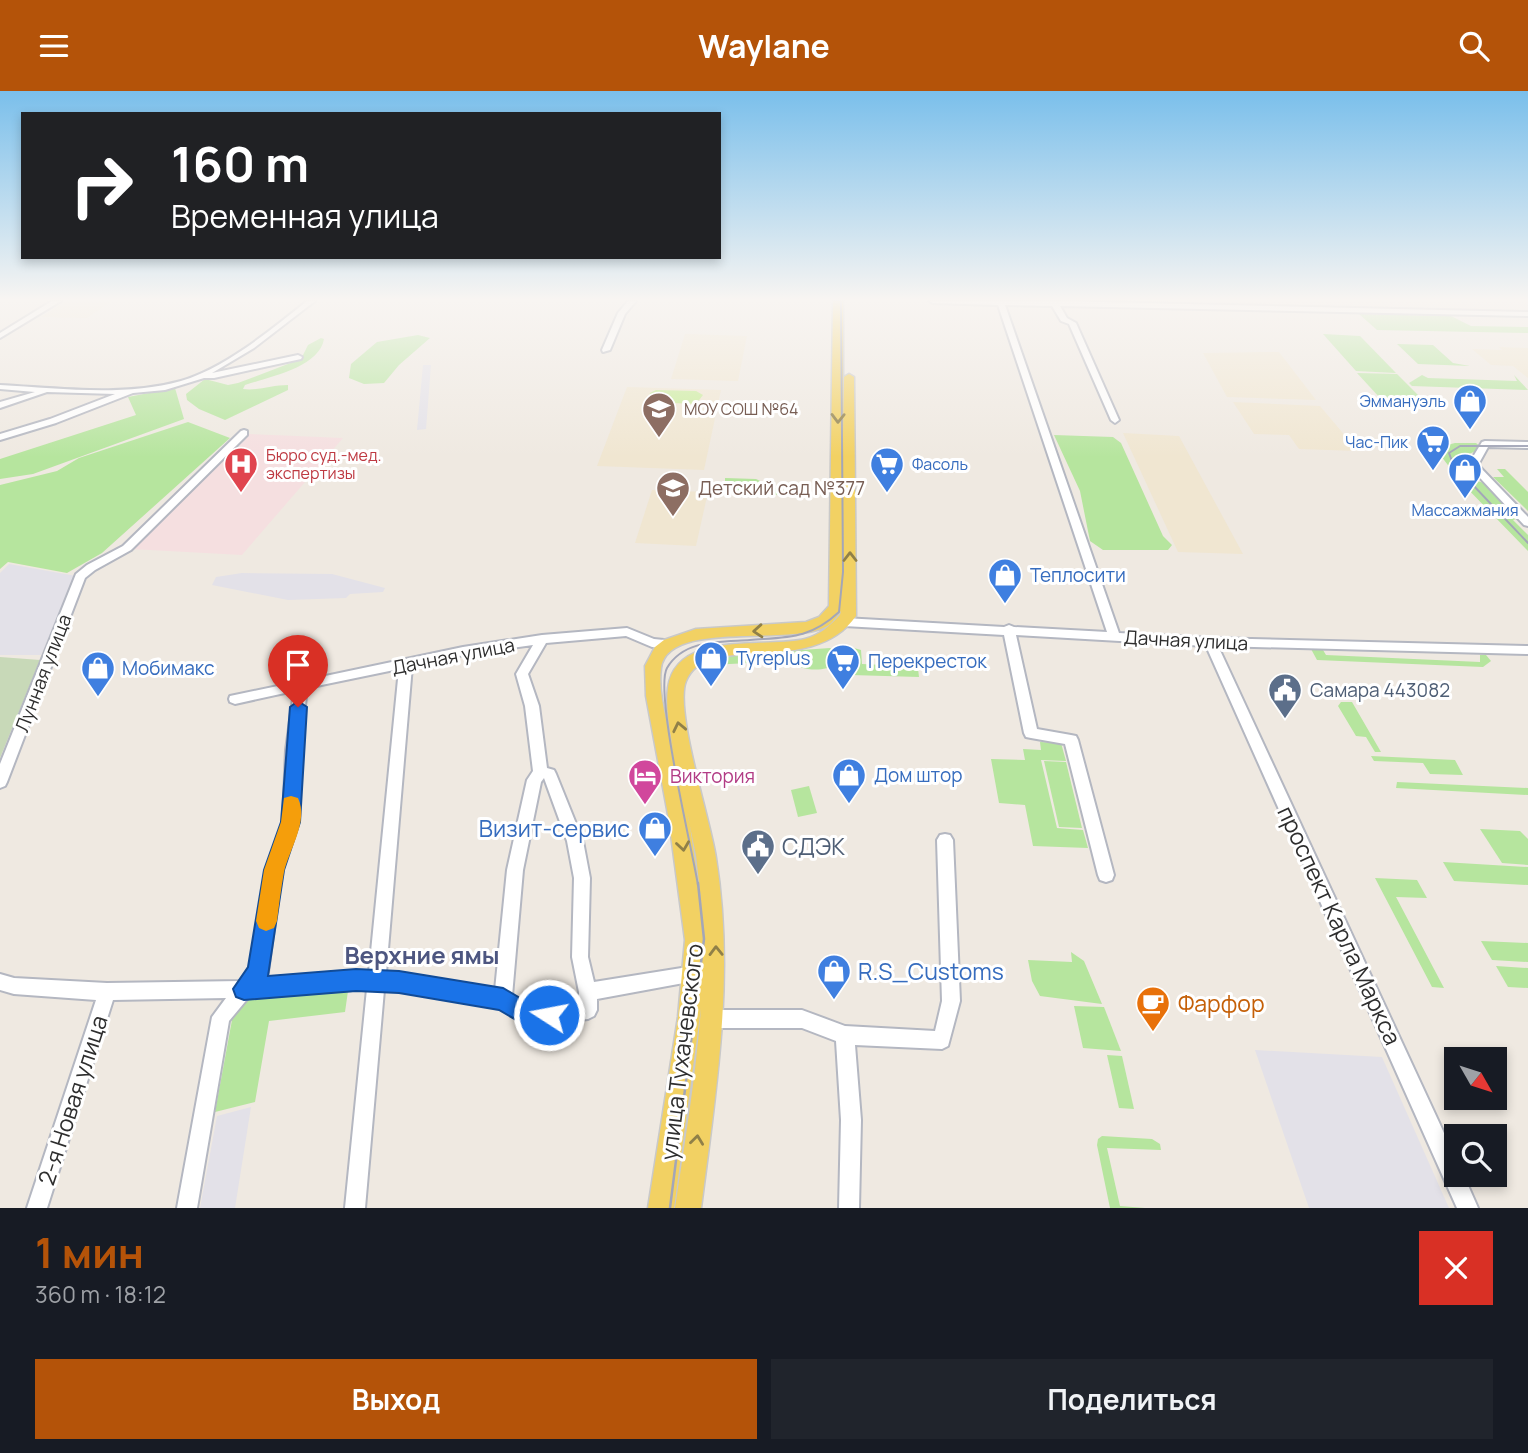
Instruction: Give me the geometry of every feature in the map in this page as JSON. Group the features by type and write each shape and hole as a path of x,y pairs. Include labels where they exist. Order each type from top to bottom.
{"main road":[{"path":"835,623 838,353"},
{"path":"670,644 696,634 799,628 835,623 850,608 848,353"},
{"name":"улица Тухачевского","path":"688,1208 713,1019 716,970 713,907 699,815 675,710 675,685 684,669 707,655 722,651 804,646 835,623"},
{"name":"улица Тухачевского","path":"661,1208 694,974 693,912 679,820 652,682 656,659 670,644"}],"street":[{"path":"0,387 103,390 173,385 201,375 234,353"},
{"path":"1017,353 1114,636"},
{"path":"1085,353 1115,420"},
{"path":"201,375 214,376 298,357"},
{"path":"0,405 53,389"},
{"path":"0,437 53,421 137,389"},
{"name":"Лунная улица","path":"0,782 80,577 90,565 116,556 127,548 244,433"},
{"path":"1528,447 1481,450 1472,465 1528,523"},
{"name":"Дачная улица","path":"835,623 1009,629 1210,642 1528,650"},
{"path":"1009,629 1031,733 1071,740 1106,875"},
{"name":"Дачная улица","path":"235,699 463,651 542,639 627,632 652,643 670,644"},
{"path":"503,1000 515,870 534,780 540,772 531,706 522,674 542,639"},
{"name":"проспект Карла Маркса","path":"1210,642 1468,1208"},
{"path":"355,1208 374,981 406,665"},
{"path":"187,1208 221,1017 259,972 274,870 290,822 293,750 301,686"},
{"path":"0,982 14,986 107,992 244,989 374,981 503,1000 530,1017 588,1010 588,992 580,957 582,878 575,841 549,774 540,772"},
{"path":"713,1019 802,1019 845,1035 942,1040 951,1001 945,840"},
{"path":"588,992 694,974"},
{"name":"2-я Новая улица","path":"37,1208 107,992"},
{"path":"845,1035 851,1120 849,1208"}],"shaded area":[{"path":"679,353 744,353 738,381 671,379"},
{"path":"1203,353 1280,353 1316,400 1227,397"},
{"path":"1477,353 1528,353 1528,378 1513,366 1491,365"},
{"path":"423,365 431,365 426,429 417,430"},
{"name":"МОУ СОШ №64","path":"627,387 721,390 704,470 597,466"},
{"path":"1233,402 1320,406 1358,451 1299,449 1289,435 1254,434"},
{"path":"1123,433 1179,436 1243,554 1178,552"},
{"name":"Бюро суд.-мед. экспертизы","path":"249,434 343,438 242,555 131,549"},
{"name":"Детский сад №377","path":"652,490 708,492 696,546 635,543"},
{"path":"9,564 76,576 41,655 0,655 0,573"},
{"path":"242,573 332,574 385,588 383,592 350,594 346,598 288,600 212,585 216,577"},
{"path":"1255,1050 1382,1057 1449,1208 1309,1208"},
{"path":"251,1107 235,1208 200,1208 217,1116"}],"green space":[{"path":"304,353 316,353 291,370 245,385 243,389 288,385 288,390 225,420 199,409 187,400 186,394 205,379 228,385 238,383 301,359"},
{"path":"364,353 413,353 384,383 364,384 349,378 351,364"},
{"path":"1340,353 1377,353 1396,373 1356,371"},
{"path":"1407,353 1442,353 1453,363 1470,366 1418,364"},
{"path":"1357,373 1397,374 1422,399 1380,398"},
{"path":"1422,375 1428,378 1517,381 1514,375 1528,390 1412,386 1409,383"},
{"path":"175,388 184,419 33,474 0,479 0,459 136,415 128,397"},
{"path":"656,390 696,391 703,395 696,404 648,402 650,393"},
{"path":"188,422 230,438 102,553 67,573 8,562 0,569 0,485 57,471 79,458"},
{"path":"1054,435 1113,437 1121,443 1163,536 1172,545 1168,550 1103,550 1090,541 1080,491"},
{"path":"1476,443 1482,448 1465,456 1469,472 1454,473 1441,456 1443,446"},
{"path":"1497,469 1505,469 1528,492 1528,511 1493,477 1504,477"},
{"path":"725,478 756,479 786,490 786,495 725,493"},
{"path":"1474,480 1484,483 1519,518 1513,520 1528,535 1528,551 1460,481"},
{"path":"847,646 861,650 862,664 885,665 885,659 917,660 919,677 851,675 847,671"},
{"path":"830,648 835,651 834,665 818,669 805,669 791,661 710,665 705,662 718,656"},
{"path":"1311,649 1323,650 1326,655 1480,662 1480,655 1486,655 1491,661 1483,667 1317,660"},
{"path":"0,657 40,660 0,758"},
{"path":"1341,702 1352,702 1381,752 1375,752 1366,737 1356,736 1338,706"},
{"path":"1040,742 1061,743 1066,761 1041,760 1057,828 1083,830 1088,848 1033,846 1025,805 999,803 991,759 1025,760 1023,749 1041,750"},
{"path":"1371,756 1455,760 1463,775 1430,774 1423,763 1374,761"},
{"path":"1044,761 1066,762 1082,828 1059,827"},
{"path":"1397,782 1528,788 1528,795 1396,788"},
{"path":"809,786 817,813 798,817 791,790"},
{"path":"1480,829 1520,831 1528,839 1528,865 1502,863"},
{"path":"1443,862 1528,867 1528,885 1454,881"},
{"path":"1375,878 1417,880 1427,898 1396,897 1444,988 1432,987"},
{"path":"1481,941 1528,943 1528,962 1492,960"},
{"path":"1071,952 1084,961 1102,1004 1040,996 1032,981 1028,960 1072,962"},
{"path":"1496,966 1528,968 1528,988 1508,987"},
{"path":"348,991 345,1012 269,1021 255,1102 215,1112 232,1020 247,1000"},
{"path":"1074,1006 1104,1007 1121,1051 1083,1048"},
{"path":"1107,1055 1122,1056 1134,1109 1119,1108"},
{"path":"1102,1136 1152,1139 1160,1144 1161,1150 1107,1148 1120,1206 1145,1208 1110,1208 1097,1145"}],"tram line":[{"path":"698,885 675,772 664,682 667,668 674,659 693,647 715,642 798,635 818,627 839,612 843,572 841,353"},
{"path":"1528,446 1460,446 1449,453 1453,464 1528,543"},
{"path":"670,1208 704,939 698,883"}],"slow traffic":[{"path":"266,921 274,870 290,822 291,804"}],"place":[{"name":"Эммануэль","path":"1470,431"},
{"name":"МОУ СОШ №64","path":"659,439"},
{"name":"Час-Пик","path":"1433,472"},
{"name":"Бюро суд.-мед. экспертизы","path":"241,494"},
{"name":"Фасоль","path":"887,494"},
{"name":"Массажмания","path":"1465,500"},
{"name":"Детский сад №377","path":"673,518"},
{"name":"Теплосити","path":"1005,605"},
{"name":"Tyreplus","path":"711,688"},
{"name":"Перекресток","path":"843,691"},
{"name":"Мобимакс","path":"98,698"},
{"name":"Самара 443082","path":"1285,720"},
{"name":"Дом штор","path":"849,805"},
{"name":"Виктория","path":"645,806"},
{"name":"Визит-сервис","path":"655,858"},
{"name":"СДЭК","path":"758,876"},
{"name":"R.S_Customs","path":"834,1001"},
{"name":"Фарфор","path":"1153,1033"}],"district":[{"name":"Верхние ямы","path":"422,954"}],"route":[{"path":"298,707 290,822 274,870 259,972 244,989 356,980 399,982 503,1000 530,1017 549,1015"}]}
